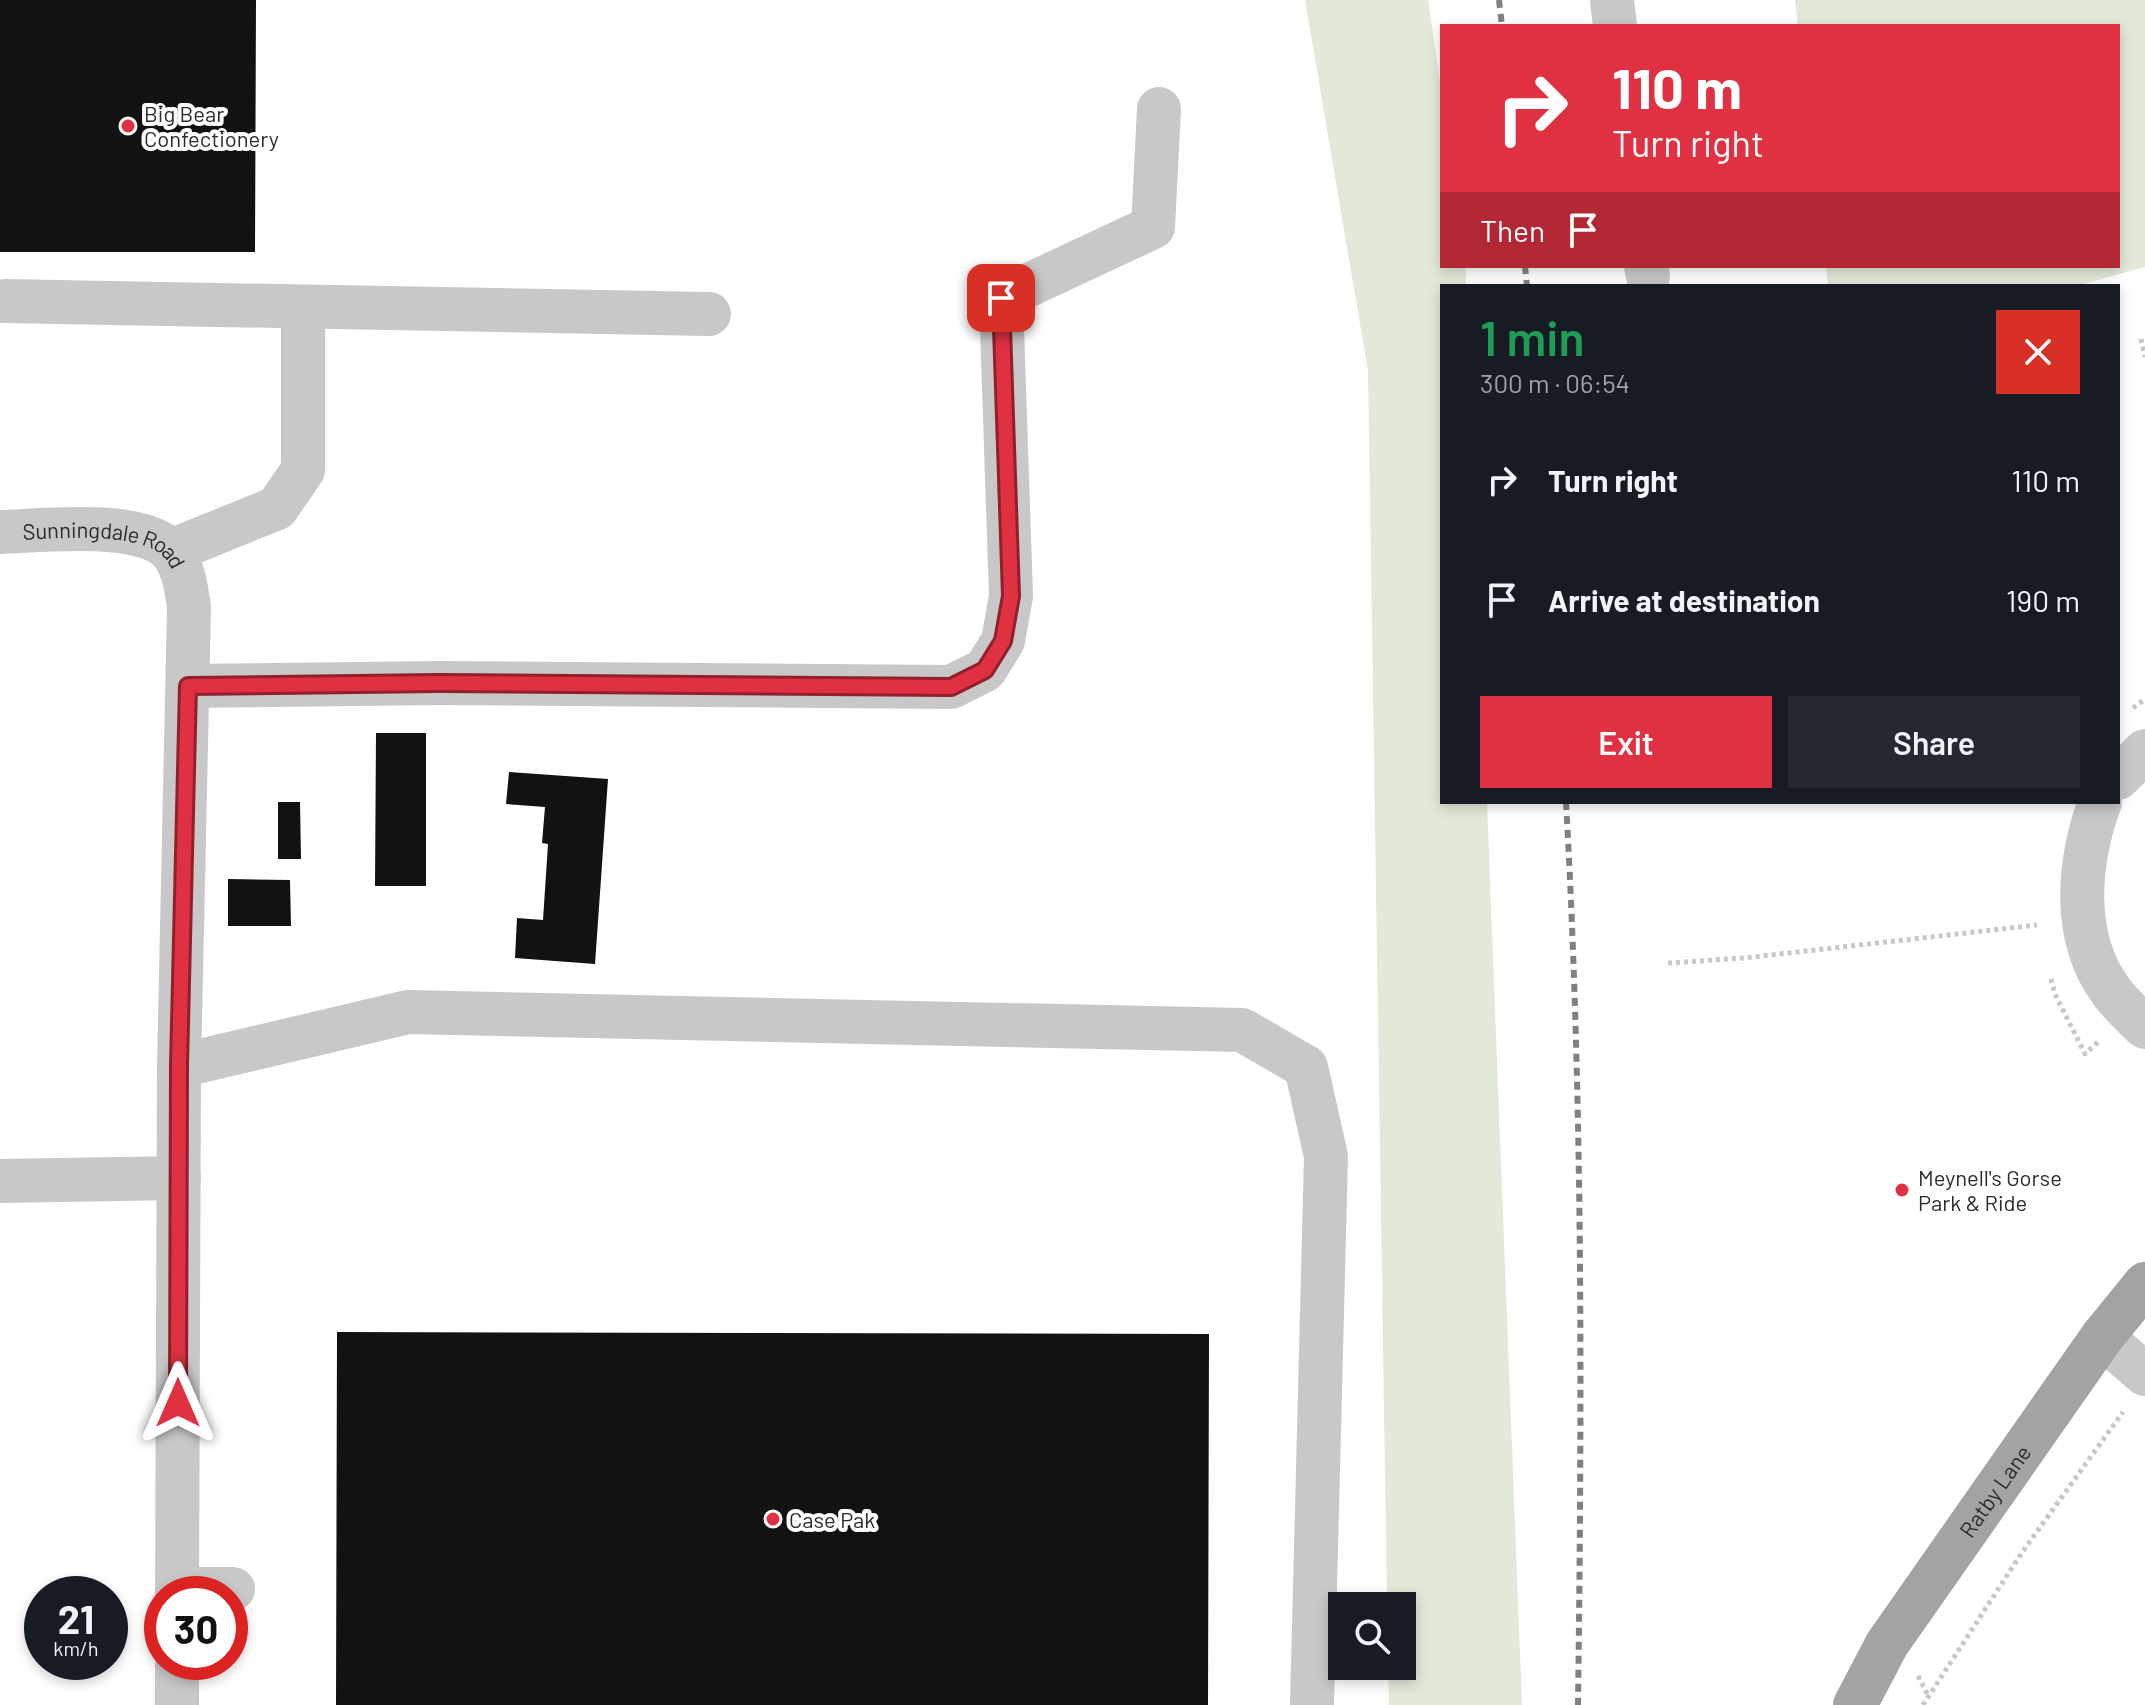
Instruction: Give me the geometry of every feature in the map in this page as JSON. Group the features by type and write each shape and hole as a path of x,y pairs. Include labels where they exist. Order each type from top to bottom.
{"main road":[{"name":"Ratby Lane","path":"1855,1705 1887,1644 2102,1337 2145,1284"}],"street":[{"path":"1612,0 1615,24"},
{"path":"188,686 439,683 951,687 985,670 1003,641 1011,596 1001,298 1153,227 1159,109"},
{"path":"5,301 709,314"},
{"path":"171,551 277,508 303,470 303,307"},
{"name":"Sunningdale Road","path":"0,532 114,530 146,534 171,551 184,575 189,607 179,1066 177,1576"},
{"path":"2120,776 2145,751"},
{"path":"2099,804 2089,831 2081,877 2085,931 2095,963 2111,991 2145,1027"},
{"path":"179,1066 408,1012 1242,1030 1306,1067 1326,1156 1312,1705"},
{"path":"0,1181 179,1178"},
{"path":"2102,1337 2136,1391"},
{"path":"177,1680 177,1705"}],"path":[{"path":"2141,339 2145,357"},
{"path":"1668,963 1744,958 2037,925"},
{"path":"1923,1705 2021,1554 2136,1391"}],"green space":[{"path":"1305,0 1428,0 1440,81 1440,268 1466,268 1466,284 1440,284 1440,804 1487,804 1522,1705 1389,1705 1388,1680 1416,1680 1416,1592 1387,1592 1368,371"},
{"path":"1795,0 2145,0 2145,267 2083,284 1828,284 1826,268 2120,268 2120,24 1798,24"}],"building":[{"name":"Big Bear Confectionery","path":"0,0 256,0 255,252 0,252"},
{"path":"376,733 426,733 426,886 375,886"},
{"path":"509,772 608,779 595,964 515,958 517,918 543,920 548,844 542,843 545,807 506,804"},
{"path":"278,802 300,802 301,859 278,859"},
{"path":"228,879 290,880 291,926 228,926"},
{"name":"Case Pak","path":"337,1332 1209,1334 1208,1705 336,1705"}],"railway":[{"path":"1499,0 1502,24"},
{"path":"1525,268 1527,284"},
{"path":"1566,804 1576,1028 1580,1254 1578,1705"}],"place":[{"name":"Big Bear Confectionery","path":"128,126"},
{"name":"Meynell's Gorse Park & Ride","path":"1902,1190"},
{"name":"Case Pak","path":"773,1519"}],"route":[{"path":"178,1403 179,1066 188,686 439,683 951,687 985,670 1003,641 1011,596 1001,298"}]}
